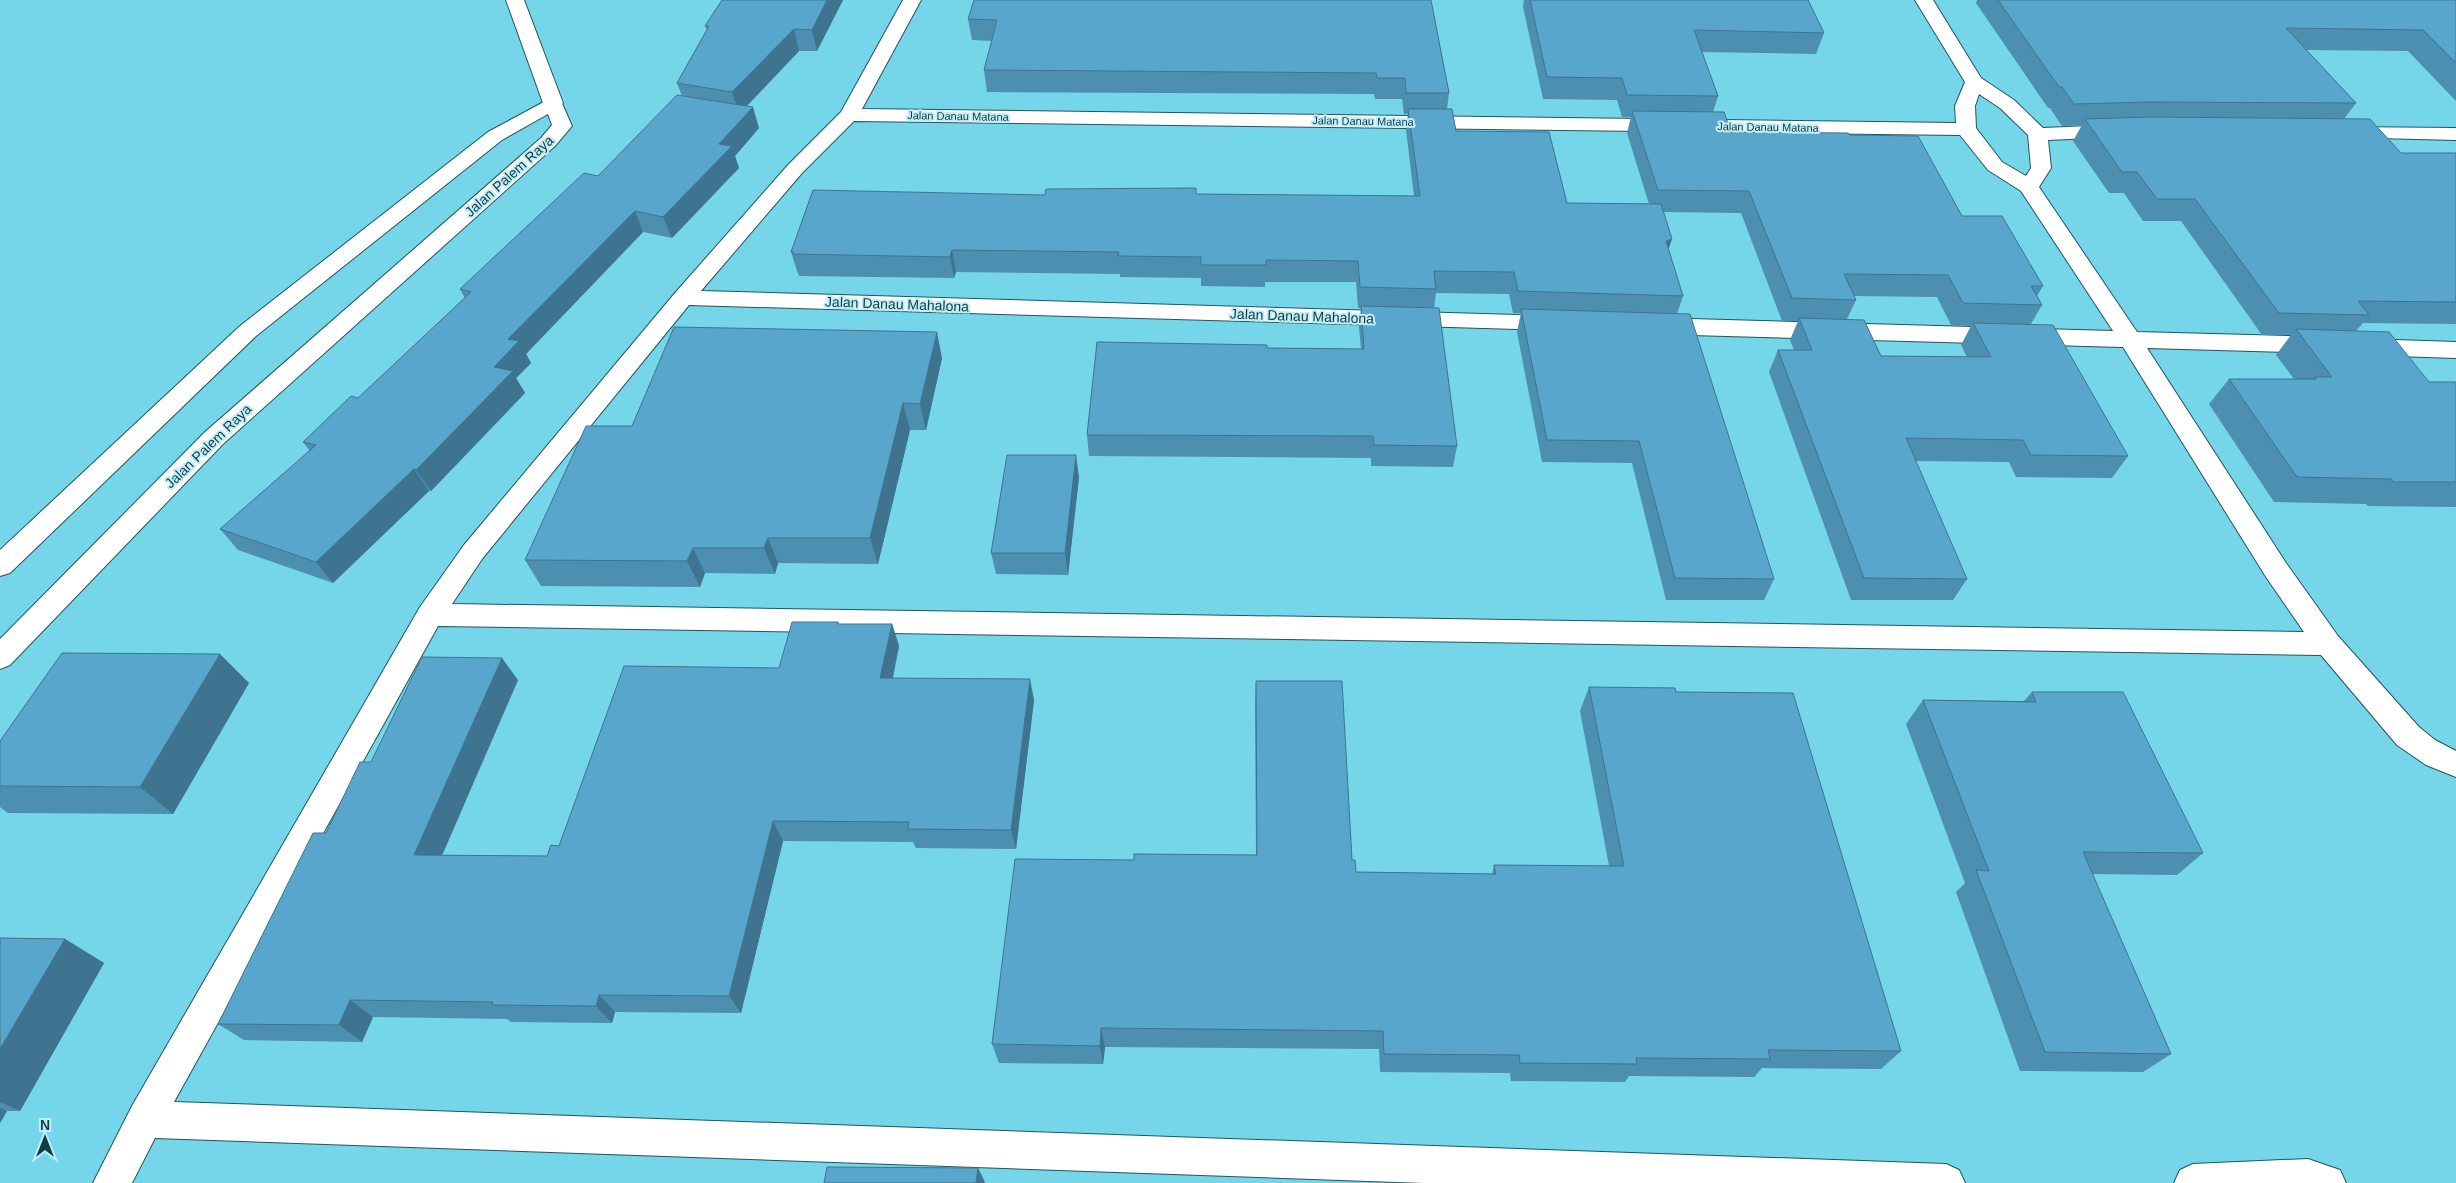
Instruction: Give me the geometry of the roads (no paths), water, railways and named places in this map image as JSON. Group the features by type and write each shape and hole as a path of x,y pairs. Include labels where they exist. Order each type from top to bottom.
{"street":[{"path":"0,566 248,330 495,136 552,102 515,0"},
{"path":"112,1183 145,1119 430,615 473,552 683,298 795,169 849,115 912,0"},
{"path":"1924,0 1974,82 2007,104 2038,134 2041,168 2029,187"},
{"path":"1974,82 1965,106 1966,129 1995,166 2029,187 2130,340 2276,570 2328,644 2408,736 2421,748 2442,760 2456,764"},
{"name":"Jalan Palem Raya","path":"0,657 214,438 548,142 562,126 552,102"},
{"name":"Jalan Danau Matana","path":"849,115 1966,129"},
{"path":"2038,134 2137,131"},
{"path":"2326,133 2456,134"},
{"name":"Jalan Danau Mahalona","path":"683,298 1581,324"},
{"path":"1631,325 2456,350"},
{"path":"430,615 2328,644"},
{"path":"145,1119 1946,1183"},
{"path":"2193,1183 2308,1178 2327,1183"}]}
